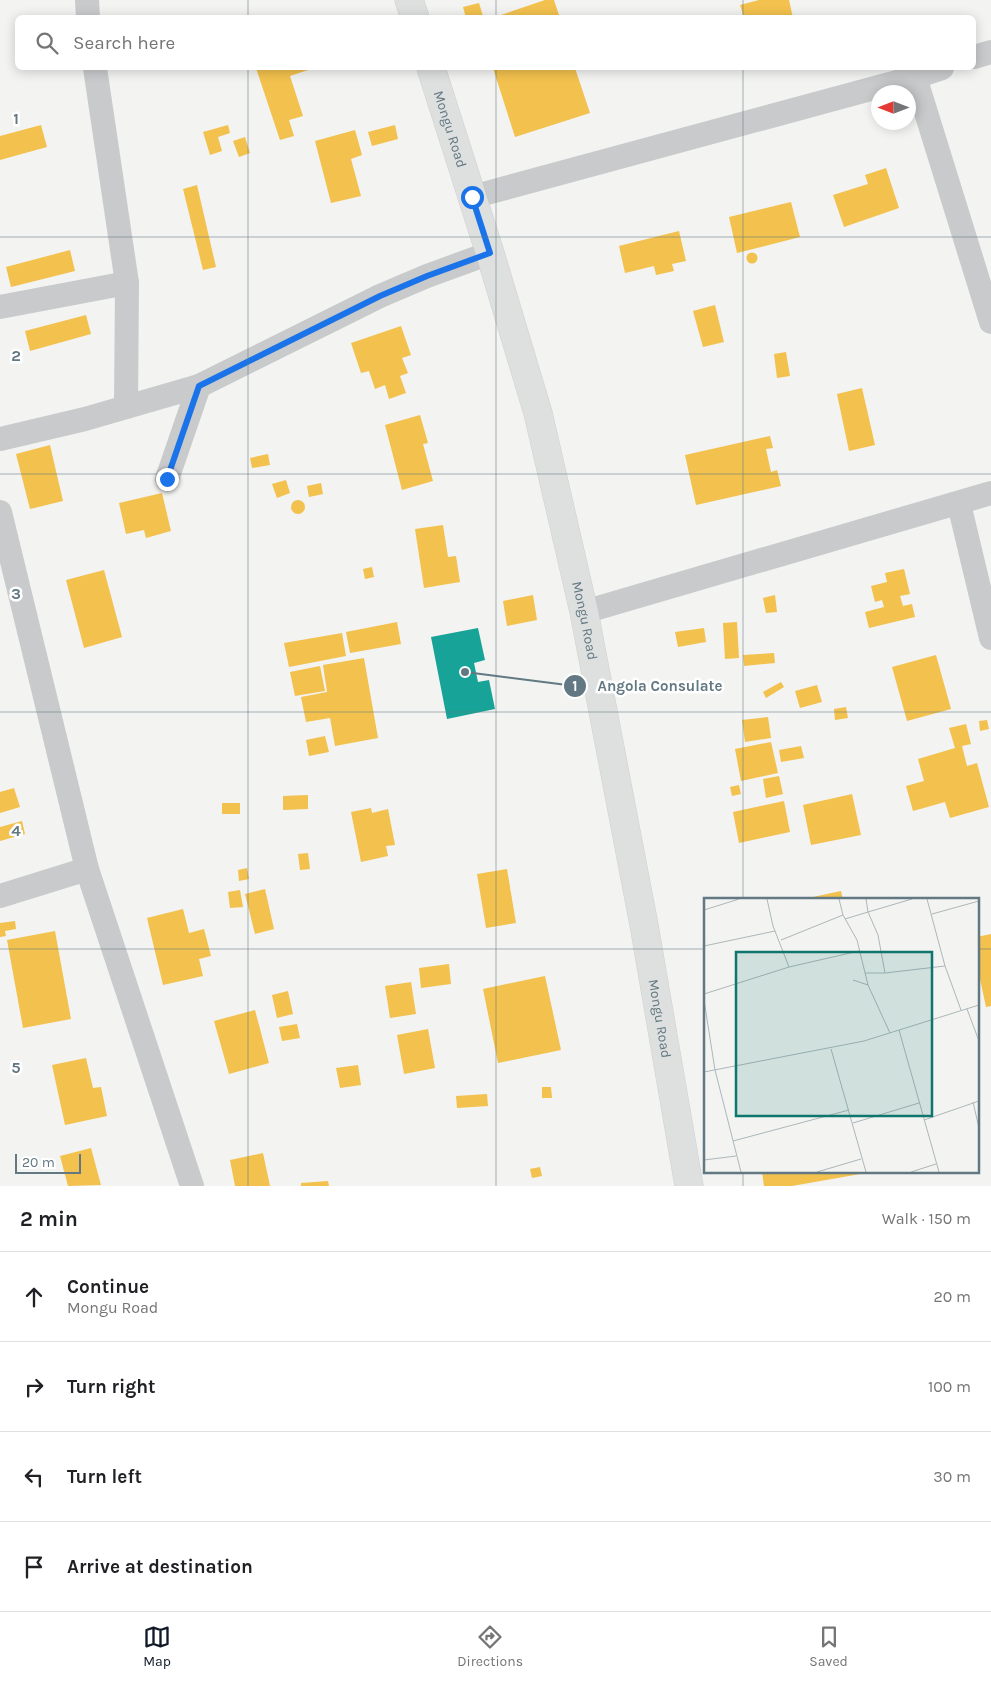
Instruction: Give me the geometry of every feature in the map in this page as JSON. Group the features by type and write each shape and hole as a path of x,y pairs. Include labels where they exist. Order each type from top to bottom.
{"main road":[{"path":"409,0 414,15"},
{"name":"Mongu Road","path":"432,70 490,253 538,414 584,612 644,925 689,1186"}],"street":[{"path":"87,0 88,15"},
{"path":"976,56 991,52"},
{"path":"95,70 127,283 126,407"},
{"path":"472,197 936,70"},
{"path":"915,77 991,322"},
{"path":"0,439 85,419 199,386 380,296 427,276 490,253"},
{"path":"0,307 127,283"},
{"path":"167,479 199,386"},
{"path":"584,612 959,504 991,493"},
{"path":"959,504 991,638"},
{"path":"0,512 87,869 192,1186"},
{"path":"0,896 87,869"}],"building: Homes":[{"path":"545,0 554,0 559,15 501,15"},
{"path":"759,0 789,0 792,15 743,15 740,5"},
{"path":"479,3 483,15 465,15 463,7"},
{"path":"257,70 308,70 290,76 303,116 289,120 294,136 280,140"},
{"path":"494,70 576,70 590,113 515,137"},
{"path":"41,125 47,147 0,160 0,136"},
{"path":"228,125 230,133 218,137 222,151 210,155 203,132"},
{"path":"395,125 398,139 372,146 368,132"},
{"path":"355,130 362,155 351,159 361,196 331,203 315,141"},
{"path":"245,137 250,153 239,157 233,141"},
{"path":"886,168 899,208 844,227 833,195 868,184 865,175"},
{"path":"197,185 216,267 203,270 183,189"},
{"path":"791,202 800,237 737,253 729,217"},
{"path":"679,231 686,261 672,264 674,271 656,275 654,266 625,273 619,246"},
{"path":"70,250 75,271 11,287 6,267"},
{"path":"750,253 754,253 757,258 756,262 750,263 747,260 747,256"},
{"path":"715,305 724,342 703,347 693,311"},
{"path":"86,315 91,334 30,351 25,331"},
{"path":"401,326 411,355 402,358 408,373 400,376 406,393 389,399 385,385 375,389 369,371 361,373 351,343"},
{"path":"786,352 790,376 777,378 774,354"},
{"path":"862,388 875,445 849,451 837,394"},
{"path":"420,415 428,443 423,444 433,481 402,490 385,425"},
{"path":"770,436 773,448 766,449 771,472 777,470 781,486 696,505 685,455"},
{"path":"50,445 63,501 30,509 16,454"},
{"path":"268,454 270,465 252,468 250,458"},
{"path":"286,480 290,493 277,498 272,484"},
{"path":"321,483 323,494 309,497 307,486"},
{"path":"162,493 171,531 146,538 144,530 126,534 119,503"},
{"path":"295,500 301,500 305,507 301,514 295,514 291,510 291,504"},
{"path":"443,525 448,557 456,556 460,582 424,588 415,529"},
{"path":"372,567 374,577 365,579 363,569"},
{"path":"904,569 910,594 900,596 903,606 912,604 915,617 869,628 865,612 884,607 882,600 875,602 871,586 887,582 885,573"},
{"path":"104,570 122,637 84,648 66,580"},
{"path":"533,595 537,620 507,626 503,601"},
{"path":"775,595 777,612 766,613 763,598"},
{"path":"397,622 401,644 350,653 346,632"},
{"path":"737,622 739,658 725,659 723,623"},
{"path":"704,628 706,642 678,647 675,632"},
{"path":"342,633 346,656 289,667 284,643"},
{"path":"774,653 775,663 744,666 743,655"},
{"path":"936,655 951,709 907,721 892,667"},
{"path":"364,658 378,738 335,746 330,718 306,722 301,697 327,692 323,665"},
{"path":"320,666 325,691 295,696 290,672"},
{"path":"781,682 784,687 766,698 763,692"},
{"path":"817,685 822,702 800,708 795,691"},
{"path":"846,707 848,718 835,720 834,709"},
{"path":"768,717 771,738 745,742 742,720"},
{"path":"987,720 989,729 980,731 979,721"},
{"path":"966,724 971,744 962,746 967,766 977,763 989,807 950,818 945,802 913,811 906,786 924,781 918,759 955,748 949,728"},
{"path":"325,736 329,752 309,756 306,740"},
{"path":"771,742 778,773 741,781 735,749"},
{"path":"801,746 804,758 781,762 779,750"},
{"path":"779,776 783,794 766,798 763,779"},
{"path":"739,785 741,794 732,796 730,787"},
{"path":"14,788 20,807 0,813 0,792"},
{"path":"852,794 861,835 811,845 803,805"},
{"path":"308,795 308,809 283,810 283,796"},
{"path":"784,801 790,832 739,843 733,812"},
{"path":"222,803 240,803 240,814 222,814"},
{"path":"371,808 372,813 388,809 395,845 386,846 388,856 361,862 351,812"},
{"path":"22,821 25,834 0,841 0,827"},
{"path":"308,853 310,869 300,870 298,854"},
{"path":"247,868 249,879 239,881 238,870"},
{"path":"507,869 516,923 486,928 477,874"},
{"path":"265,889 274,929 255,934 245,894"},
{"path":"240,890 243,907 230,908 228,892"},
{"path":"841,891 843,898 813,898"},
{"path":"183,909 189,933 204,929 211,956 199,959 203,976 163,985 147,918"},
{"path":"15,921 16,929 5,931 6,936 0,937 0,923"},
{"path":"55,931 71,1019 23,1028 7,940"},
{"path":"991,934 991,1006 986,1007 978,970 978,937"},
{"path":"449,964 451,984 421,988 419,968"},
{"path":"545,976 561,1050 498,1063 483,989"},
{"path":"411,982 416,1014 390,1018 385,986"},
{"path":"288,991 293,1014 277,1018 272,995"},
{"path":"255,1010 269,1063 229,1074 214,1021"},
{"path":"297,1024 300,1038 282,1041 279,1027"},
{"path":"428,1029 435,1068 404,1074 397,1035"},
{"path":"86,1058 93,1088 101,1087 107,1116 65,1125 52,1065"},
{"path":"358,1065 361,1085 340,1088 336,1068"},
{"path":"542,1087 551,1087 552,1098 542,1098"},
{"path":"487,1094 488,1106 457,1108 456,1096"},
{"path":"91,1148 101,1185 68,1186 60,1156"},
{"path":"263,1153 270,1186 235,1186 230,1160"},
{"path":"540,1167 542,1176 532,1178 530,1169"},
{"path":"762,1174 860,1174 792,1186 764,1186"},
{"path":"328,1181 329,1186 301,1186 301,1183"}],"building: Public":[{"path":"478,628 485,660 474,663 478,682 489,680 495,709 447,719 431,637"}],"place":[{"name":"Angola Consulate","path":"465,672"}],"route":[{"path":"167,479 199,386 380,296 427,276 490,253 472,197"}]}
